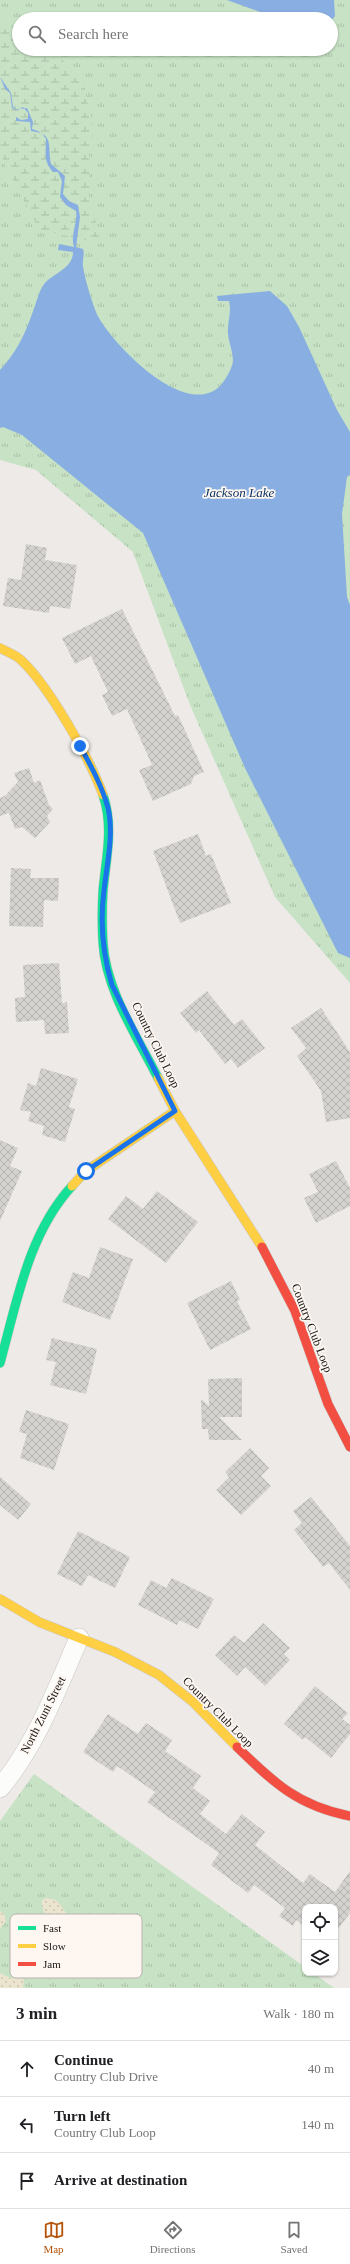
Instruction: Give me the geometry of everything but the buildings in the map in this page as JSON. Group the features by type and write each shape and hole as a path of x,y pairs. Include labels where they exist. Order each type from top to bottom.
{"street":[{"name":"Country Club Loop","path":"0,648 21,660 49,694 96,775 108,809 110,834 103,892 103,944 112,985 175,1111 269,1258 295,1311 328,1404 350,1447"},
{"path":"0,1363 33,1248 46,1219 60,1199 86,1171 175,1111"},
{"name":"Country Club Loop","path":"0,1599 34,1620 106,1648 158,1674 191,1699 255,1766 278,1784 307,1803 328,1812 350,1816"},
{"name":"North Zuni Street","path":"0,1788 33,1737 58,1689 79,1638"}],"green space":[{"path":"0,0 350,0 350,983 275,897 190,705 133,552 36,470 0,460"},
{"path":"0,19 12,25 12,56 58,56 83,80 93,129 89,152 89,200 100,236 92,242 39,229 5,165 0,150"},
{"path":"34,1774 302,1965 302,1976 317,1976 334,1988 0,1988 0,1821"}],"sand":[{"path":"50,1898 56,1900 66,1913 46,1914 43,1909 42,1900"},
{"path":"0,1911 4,1914 6,1921 0,1929"},
{"path":"0,1973 10,1978 24,1979 23,1988 0,1988"}],"water":[{"path":"227,0 334,0 335,12 260,12"},
{"path":"0,77 11,93 13,107 19,109 16,110 12,108 10,93 5,89"},
{"path":"24,108 27,108 33,122 32,129 41,133 31,131 30,122 16,121 16,117 21,120 28,119 28,113"},
{"name":"Jackson Lake","path":"43,134 49,142 51,164 65,176 63,194 69,201 78,205 80,217 76,247 83,249 84,271 97,314 107,330 135,360 152,375 170,386 188,393 204,394 219,387 228,375 233,361 228,334 230,309 229,301 218,301 217,296 270,291 287,306 299,327 337,410 350,432 350,475 347,477 342,514 347,597 350,605 350,958 338,953 245,768 143,533 22,435 3,427 0,428 0,370 15,351 23,337 43,286 49,279 67,266 72,258 73,252 58,250 59,244 74,247 73,238 76,211 66,205 60,197 62,181 58,172 53,172 46,160 46,139"}],"traffic: fast":[{"path":"103,795 109,831 102,904 105,961 116,996 158,1078"},
{"path":"0,1363 19,1293 34,1247 57,1205 72,1186"}],"traffic: slow":[{"path":"0,648 21,660 44,687 79,743 103,795"},
{"path":"158,1078 175,1111 262,1247"},
{"path":"72,1186 86,1171 175,1111"},
{"path":"0,1599 39,1622 115,1652 159,1675 193,1702 237,1747"}],"traffic: jam":[{"path":"262,1247 295,1311 328,1404 350,1447"},
{"path":"237,1747 275,1782 301,1799 332,1812 350,1816"}],"route":[{"path":"80,746 96,775 108,809 110,834 103,892 103,944 108,972 112,985 175,1111 106,1156 86,1171"}]}
